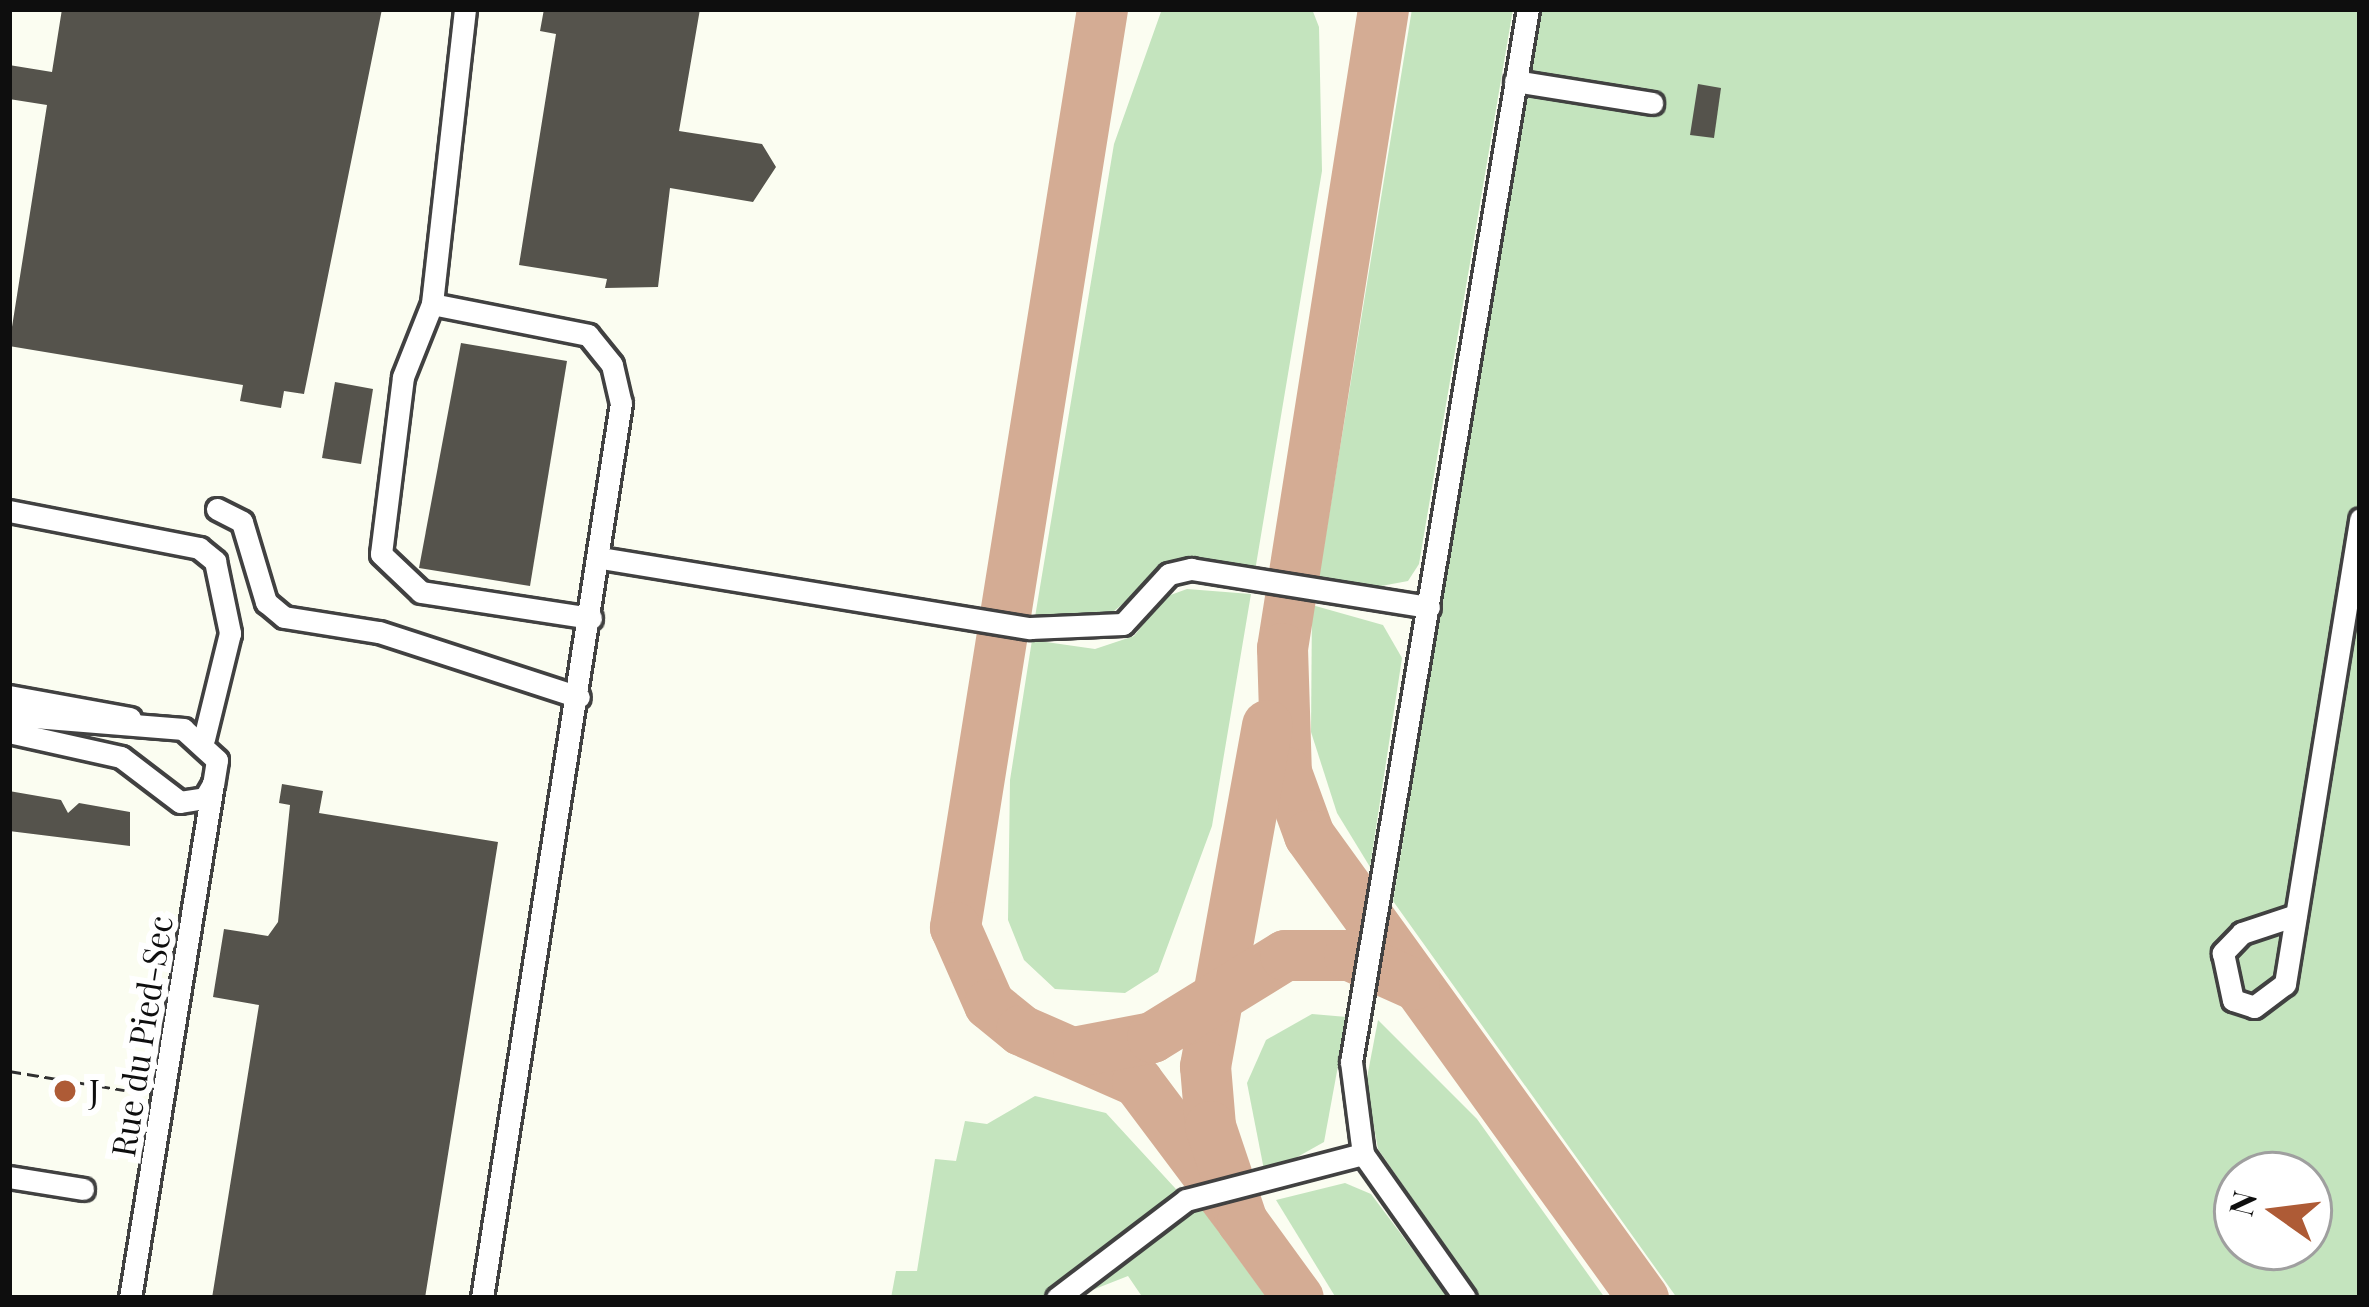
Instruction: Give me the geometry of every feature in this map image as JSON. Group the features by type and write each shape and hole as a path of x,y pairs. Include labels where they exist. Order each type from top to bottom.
{"street":[{"path":"465,9 433,304 403,376 381,554 421,592 591,618"},
{"path":"1465,1298 1363,1154 1351,1062 1528,9"},
{"path":"1515,81 1652,103"},
{"path":"433,304 551,322 588,335 613,365 619,446 482,1298"},
{"path":"217,509 242,523 266,602 284,617 379,632 579,697"},
{"path":"9,511 199,548 215,561 230,633 194,734"},
{"path":"2296,915 2242,933 2223,953 2222,988 2233,1000 2254,1007 2285,984 2360,519"},
{"path":"601,558 1030,628 1124,624 1169,574 1191,569 1429,607"},
{"path":"9,696 194,734 217,760 213,784 206,798 180,802 121,757 9,732"},
{"path":"9,715 194,734"},
{"name":"Rue du Pied-Sec","path":"130,1298 213,784"},
{"path":"1057,1298 1186,1200 1363,1154"},
{"path":"9,1177 83,1189"}],"path":[{"path":"9,1070 124,1090"}],"green space":[{"path":"1162,9 1312,9 1319,27 1322,171 1255,571 1173,563 1103,620 1035,617 1114,144"},
{"path":"1412,9 1513,9 1419,564 1408,581 1365,589 1318,582"},
{"path":"1540,9 2360,9 2360,1298 1677,1298 1393,901"},
{"path":"1187,589 1251,594 1212,826 1158,972 1125,993 1055,989 1024,960 1008,920 1010,780 1032,640 1095,649 1134,636 1165,597"},
{"path":"1312,605 1383,625 1402,658 1370,867 1337,813 1311,732"},
{"path":"1312,1014 1347,1017 1324,1142 1265,1175 1247,1083 1266,1040"},
{"path":"1378,1020 1477,1119 1605,1298 1481,1298 1378,1149 1366,1083"},
{"path":"1035,1096 1106,1113 1186,1200 1057,1298 891,1298 896,1271 917,1271 935,1159 956,1161 965,1121 987,1124"},
{"path":"1345,1183 1371,1194 1449,1298 1336,1298 1276,1200"},
{"path":"1198,1203 1267,1298 1143,1298 1128,1276 1072,1298"}],"building":[{"path":"62,9 382,9 304,394 284,391 281,408 240,401 243,385 9,346 47,105 9,99 9,65 52,72"},
{"path":"544,9 700,9 679,131 762,144 776,167 753,202 670,188 658,287 605,288 607,279 519,265 556,34 540,31"},
{"path":"1698,84 1721,88 1714,138 1690,135"},
{"path":"461,343 567,361 530,586 419,568"},
{"path":"335,382 373,389 361,464 322,458"},
{"path":"282,784 323,791 319,813 498,842 425,1298 212,1298 259,1005 213,997 224,929 268,936 278,922 290,805 279,803"},
{"path":"9,791 61,800 68,813 79,803 130,812 130,846 9,831"}],"taxiway":[{"path":"1102,9 955,927 989,1004 1021,1030 1137,1081 1242,1221"},
{"path":"1383,9 1282,648 1286,772 1309,835 1643,1298"},
{"path":"1267,725 1205,1066 1210,1126 1242,1221 1298,1298"},
{"path":"1078,1051 1152,1037 1285,955 1349,955 1414,984"}],"place":[{"name":"J","path":"65,1091"}]}
